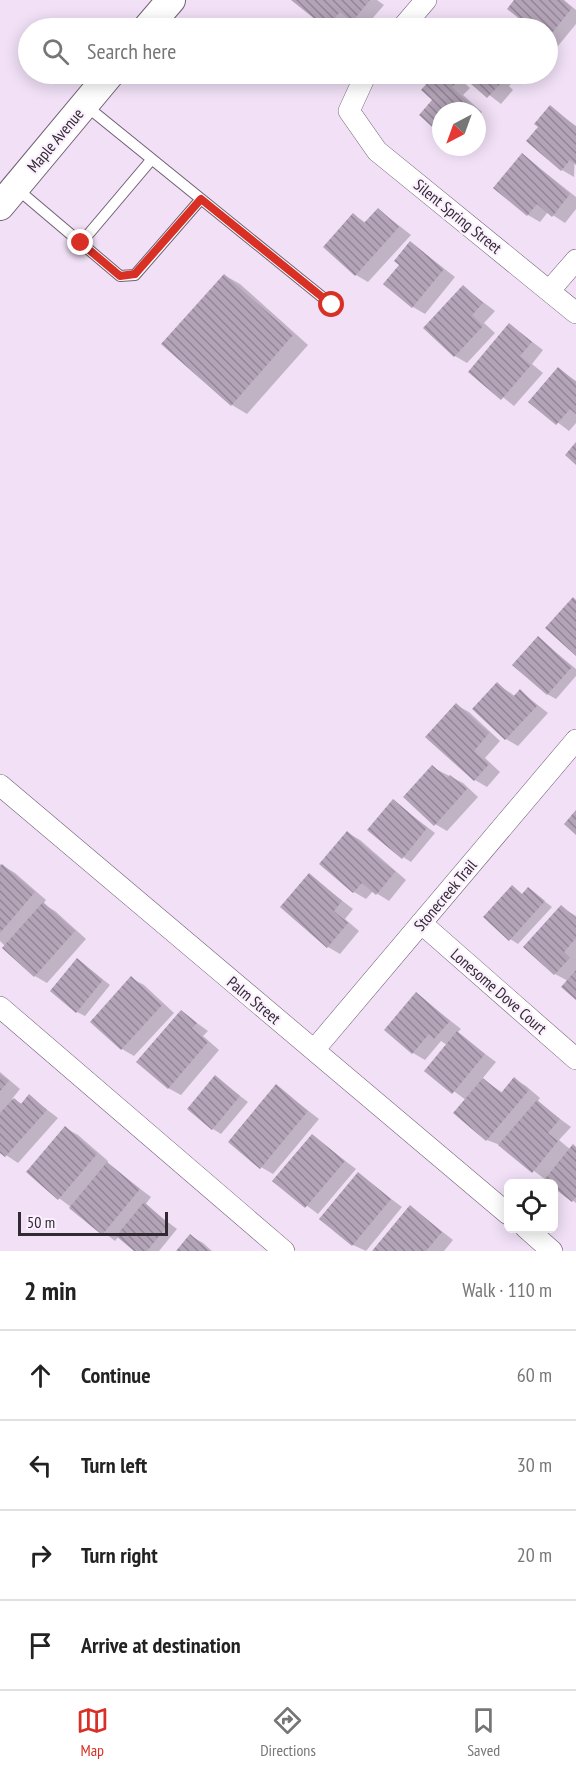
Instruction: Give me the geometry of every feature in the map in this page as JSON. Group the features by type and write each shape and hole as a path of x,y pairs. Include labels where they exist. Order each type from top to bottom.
{"street":[{"path":"156,18 171,0"},
{"path":"411,18 426,0"},
{"name":"Maple Avenue","path":"8,197 102,84"},
{"name":"Silent Spring Street","path":"361,84 349,111 377,151 576,313"},
{"path":"550,290 576,260"},
{"name":"Stonecreek Trail","path":"314,1050 576,740"},
{"name":"Palm Street","path":"0,785 504,1211"},
{"name":"Lonesome Dove Court","path":"421,923 576,1059"},
{"path":"0,1007 284,1251"},
{"path":"531,1233 551,1251"}],"lane":[{"path":"84,105 332,305"},
{"path":"81,243 152,159"},
{"path":"8,197 81,243 120,276 135,274 201,199"}],"building":[{"path":"291,0 370,0 355,18 347,18 340,12 335,18 314,18"},
{"path":"514,0 563,0 572,8 558,26 558,18 518,18 507,9"},
{"path":"426,84 455,84 452,87 468,102 432,102 432,127 419,115 432,100 421,90"},
{"path":"471,84 500,84 487,98"},
{"path":"550,105 576,127 576,165 570,160 561,171 526,141 538,127 534,124"},
{"path":"522,153 570,194 552,217 537,204 527,216 493,188"},
{"path":"378,208 399,227 355,276 323,247 353,213 364,223"},
{"path":"410,241 444,269 412,308 383,284 399,265 394,261"},
{"path":"224,274 293,335 231,406 161,344"},
{"path":"463,285 483,303 472,315 483,326 454,357 423,328"},
{"path":"509,323 532,342 520,356 531,365 501,400 468,372"},
{"path":"558,367 576,382 576,414 570,409 556,425 528,402"},
{"path":"576,442 576,465 565,455"},
{"path":"573,597 576,600 576,656 545,628"},
{"path":"538,636 572,667 547,695 512,665"},
{"path":"497,682 513,697 520,689 537,706 505,740 472,709"},
{"path":"456,703 489,733 474,751 489,764 474,781 425,737"},
{"path":"432,765 447,778 450,775 467,789 434,826 403,797"},
{"path":"393,799 427,828 402,859 367,830"},
{"path":"576,810 576,835 564,824"},
{"path":"347,831 395,872 376,895 362,883 353,893 319,864"},
{"path":"2,864 35,892 0,933 0,867"},
{"path":"309,873 342,901 334,911 348,923 327,948 280,907"},
{"path":"512,885 522,894 528,887 545,901 509,941 483,917"},
{"path":"43,902 75,931 34,977 2,948"},
{"path":"561,905 576,918 576,938 564,952 570,958 554,975 523,947"},
{"path":"77,958 103,980 76,1013 50,991"},
{"path":"576,970 576,1000 561,987"},
{"path":"131,976 162,1005 121,1050 90,1022"},
{"path":"416,992 450,1021 434,1039 429,1034 412,1054 384,1030"},
{"path":"181,1010 197,1023 192,1028 208,1042 168,1089 136,1062"},
{"path":"457,1031 485,1054 452,1094 424,1071"},
{"path":"0,1074 9,1081 0,1091"},
{"path":"215,1075 240,1096 212,1130 187,1109"},
{"path":"514,1077 529,1090 486,1141 453,1113 483,1078 501,1093"},
{"path":"276,1084 308,1111 260,1169 228,1142"},
{"path":"29,1094 47,1110 5,1157 0,1153 0,1113 14,1098 21,1104"},
{"path":"537,1100 560,1119 548,1133 558,1141 532,1173 498,1145"},
{"path":"65,1126 97,1154 58,1200 26,1172"},
{"path":"312,1134 345,1161 305,1208 272,1181"},
{"path":"573,1144 576,1147 576,1197 572,1202 558,1191 558,1179 545,1179"},
{"path":"107,1162 140,1189 102,1235 69,1208"},
{"path":"358,1172 391,1199 352,1246 319,1219"},
{"path":"144,1202 169,1224 147,1251 134,1251 116,1236"},
{"path":"410,1205 442,1232 426,1251 372,1251"},
{"path":"190,1234 210,1251 176,1251"}],"route":[{"path":"81,243 120,276 135,274 201,199 332,305"}]}
